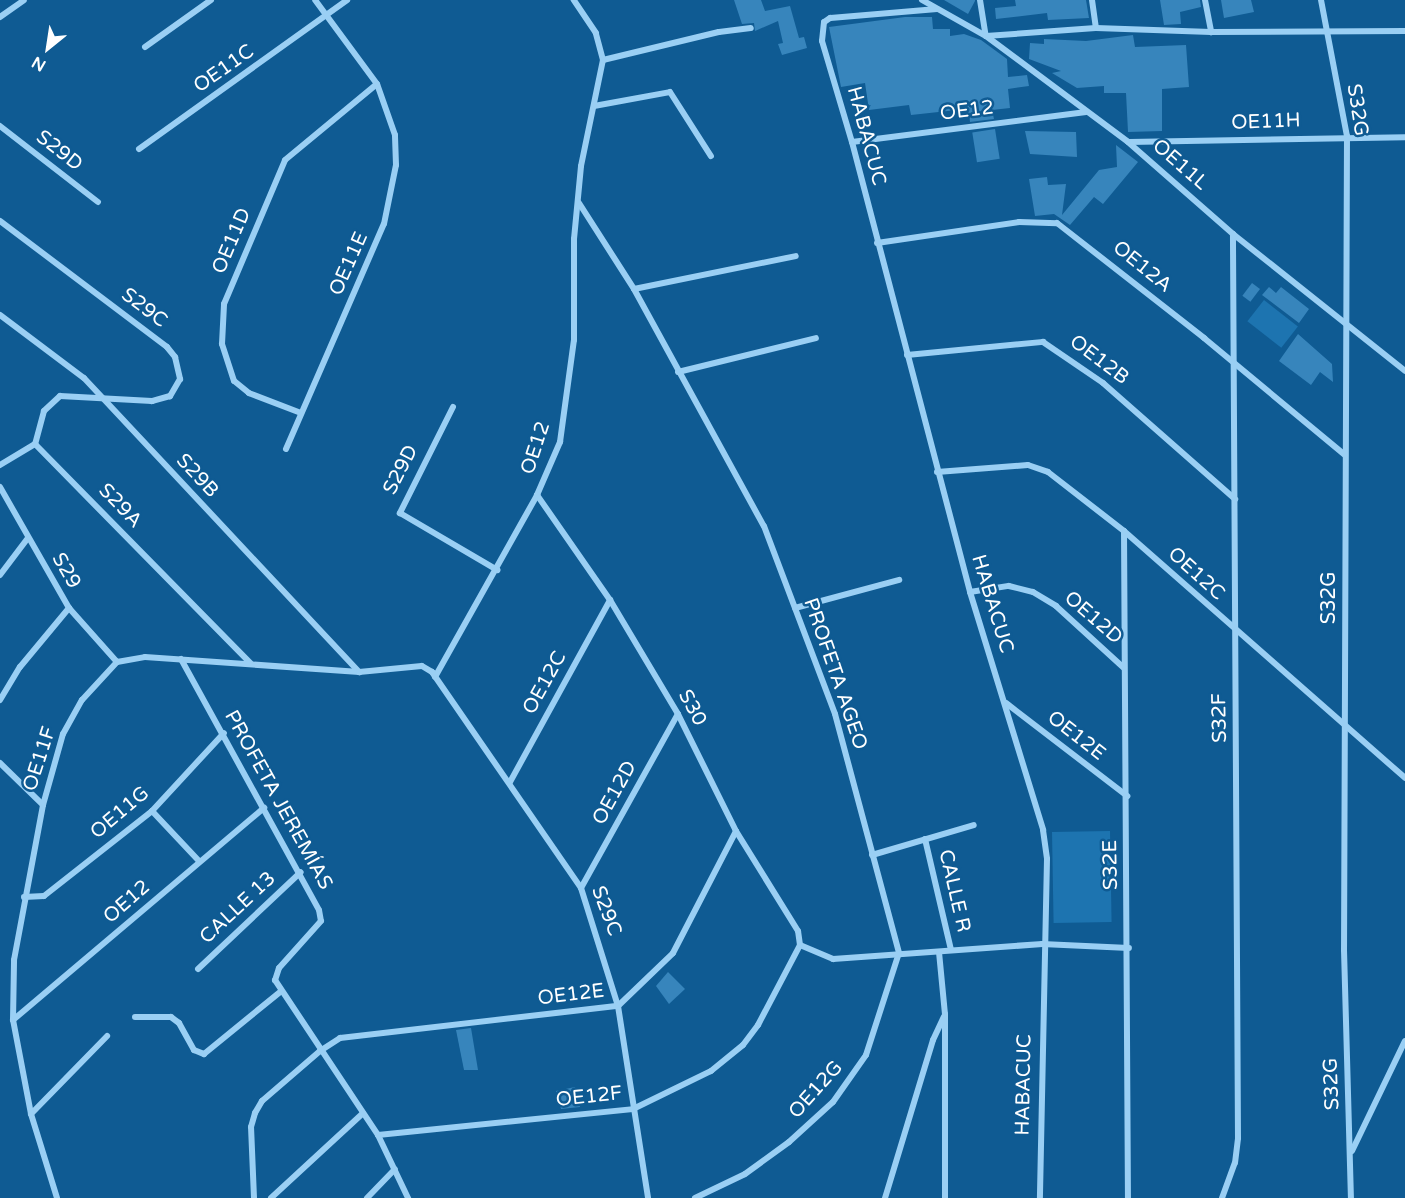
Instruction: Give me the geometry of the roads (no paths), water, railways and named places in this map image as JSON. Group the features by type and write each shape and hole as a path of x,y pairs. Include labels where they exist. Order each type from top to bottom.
{"street":[{"path":"0,17 24,0"},
{"path":"145,47 212,0"},
{"name":"OE11E","path":"286,449 384,224 392,195 395,135 377,84 315,0"},
{"name":"OE11C","path":"139,149 329,16 347,0"},
{"path":"574,0 596,33 603,60 719,32 751,28"},
{"name":"OE11L","path":"922,0 986,36 1128,142 1233,234 1405,371"},
{"path":"980,0 986,36 1096,28 1211,32 1405,31"},
{"path":"1092,0 1096,28"},
{"path":"1205,0 1211,32"},
{"name":"S32G","path":"1321,0 1347,136 1344,324 1346,726 1344,950 1351,1198"},
{"name":"HABACUC","path":"937,9 830,18 822,31 822,41 852,142 970,592 1006,703 1044,838 1040,1198"},
{"name":"OE12","path":"435,677 497,570 555,456 562,429 574,340 574,250 580,166 603,60"},
{"name":"OE11D","path":"301,413 249,393 234,381 222,344 224,304 285,159 377,84"},
{"path":"594,106 670,92 711,156"},
{"name":"OE12","path":"852,142 1086,112"},
{"name":"S29D","path":"0,126 98,202"},
{"name":"OE11H","path":"1128,142 1347,136 1405,137"},
{"name":"PROFETA AGEO","path":"579,203 634,289 764,526 835,714 899,953"},
{"name":"S29C","path":"0,221 167,347 175,357 180,379 170,396 153,400 102,397"},
{"name":"OE12A","path":"877,243 1018,222 1057,223 1345,455"},
{"name":"S32F","path":"1222,1198 1235,1163 1238,1138 1235,499 1231,362 1233,234"},
{"path":"634,289 796,256"},
{"name":"S29B","path":"0,315 84,378 359,672"},
{"path":"678,372 816,338"},
{"name":"OE12B","path":"907,355 1043,342 1117,394 1235,499"},
{"path":"0,465 35,444 39,420 50,402 69,394 102,397"},
{"name":"S29D","path":"453,407 400,513 497,570"},
{"name":"S29A","path":"35,444 249,663"},
{"name":"OE12C","path":"937,472 1038,467 1124,531 1235,631 1405,778"},
{"name":"S29","path":"0,487 69,608 117,662"},
{"name":"S30","path":"537,495 610,600 678,714 736,831 798,931 800,945"},
{"name":"S32E","path":"1124,531 1129,948 1128,1198"},
{"path":"0,575 28,538"},
{"path":"795,608 899,580"},
{"name":"OE12D","path":"970,592 1009,586 1033,592 1056,606 1124,668"},
{"name":"OE12C","path":"510,782 610,600"},
{"path":"0,700 20,667 69,608"},
{"path":"117,662 145,657 359,672 422,666 435,677"},
{"name":"PROFETA JEREMÍAS","path":"181,659 225,733 301,872 321,921 279,968 275,980 280,992"},
{"name":"OE11F","path":"57,1198 31,1114 13,1020 14,960 43,805 63,734 82,700 117,662"},
{"name":"S29C","path":"435,677 510,782 581,888 618,1006 648,1198"},
{"name":"OE12E","path":"1006,703 1127,796"},
{"name":"OE12D","path":"581,888 678,714"},
{"name":"OE11G","path":"24,897 44,896 152,811 225,733"},
{"path":"0,763 43,805"},
{"name":"OE12","path":"13,1020 264,808"},
{"path":"152,811 199,861"},
{"path":"872,855 974,825"},
{"name":"OE12E","path":"254,1198 251,1127 255,1113 262,1101 320,1051 340,1038 618,1006 673,953 736,831"},
{"name":"CALLE R","path":"925,838 951,950"},
{"name":"CALLE 13","path":"198,969 301,872"},
{"path":"800,945 828,959 1042,945 1129,948"},
{"name":"OE12F","path":"378,1135 633,1109 711,1071 743,1045 758,1025 800,945"},
{"path":"939,951 945,1014 945,1198"},
{"name":"OE12G","path":"696,1198 745,1174 789,1142 833,1102 866,1055 899,953"},
{"path":"135,1017 171,1017 179,1023 194,1050 204,1054 280,992 378,1135 408,1198"},
{"path":"885,1198 933,1040 945,1014"},
{"path":"31,1114 107,1036"},
{"path":"1351,1154 1405,1041"},
{"path":"271,1198 363,1113"},
{"path":"367,1198 395,1169"}]}
